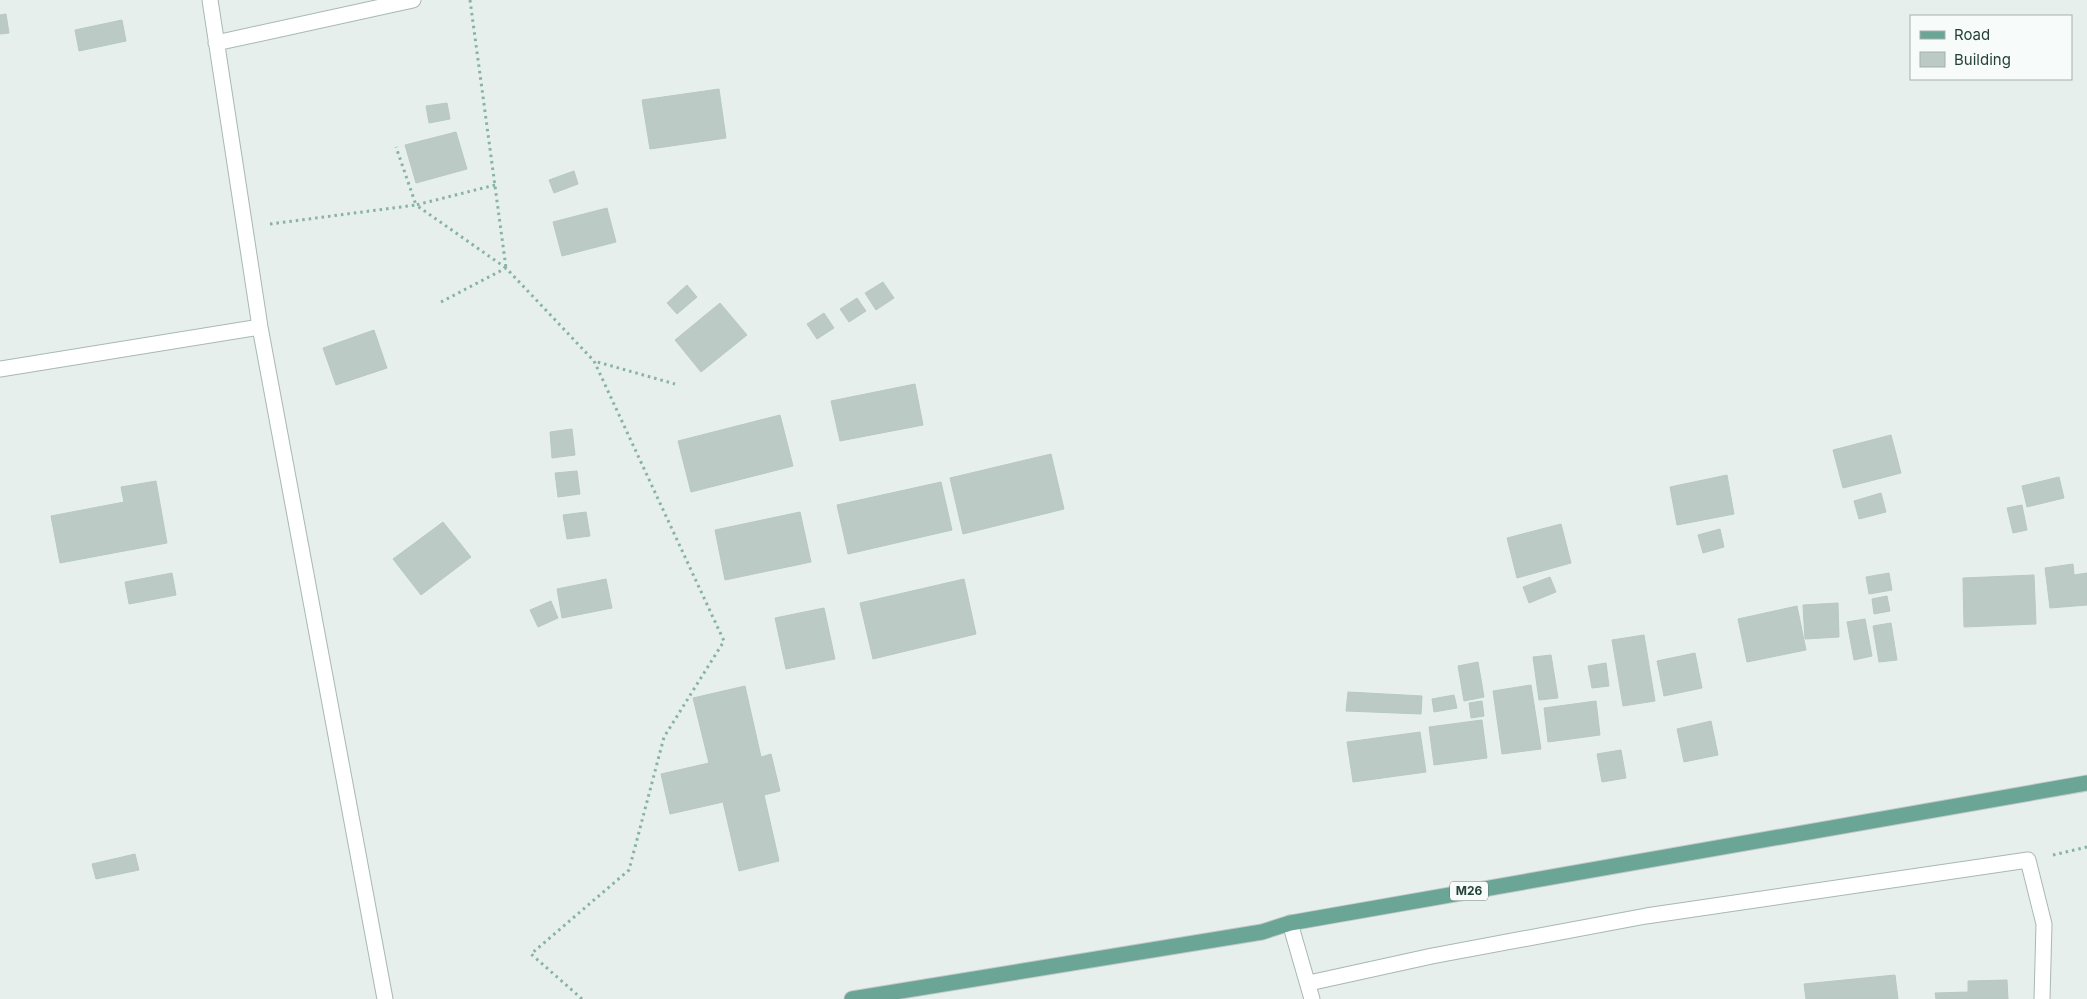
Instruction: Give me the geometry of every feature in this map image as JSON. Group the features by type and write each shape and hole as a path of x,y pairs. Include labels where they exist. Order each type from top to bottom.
{"main road":[{"name":"M26","path":"852,999 1262,932 1290,923 2087,783"}],"street":[{"path":"210,0 260,327 385,999"},
{"path":"216,43 413,0"},
{"path":"0,369 260,327"},
{"path":"1309,983 1432,956 1646,916 2028,860 2044,924 2042,999"},
{"path":"1290,923 1309,983 1312,999"}],"path":[{"path":"470,0 506,268"},
{"path":"396,148 416,205 506,268 594,361 724,641 664,737 629,870 531,954 582,999"},
{"path":"244,227 416,205 495,185"},
{"path":"440,302 506,268"},
{"path":"594,361 675,384"},
{"path":"2028,860 2087,848"}],"building":[{"path":"6,14 9,33 0,34 0,15"},
{"path":"122,20 126,41 79,51 75,30"},
{"path":"719,89 726,138 650,149 642,100"},
{"path":"447,103 450,119 429,123 426,106"},
{"path":"456,132 467,169 416,183 405,145"},
{"path":"574,171 578,184 554,193 549,180"},
{"path":"607,208 616,242 562,256 553,222"},
{"path":"883,282 894,298 876,310 865,293"},
{"path":"687,285 697,297 677,314 667,303"},
{"path":"857,298 866,311 849,322 840,309"},
{"path":"720,303 747,335 701,372 675,340"},
{"path":"824,313 834,328 817,339 807,324"},
{"path":"374,330 387,368 336,385 323,348"},
{"path":"915,384 923,425 840,441 831,401"},
{"path":"780,415 793,466 691,492 678,441"},
{"path":"572,429 575,455 552,458 550,432"},
{"path":"1891,435 1901,473 1843,488 1833,450"},
{"path":"1051,454 1064,509 963,534 950,478"},
{"path":"577,471 580,494 558,497 555,473"},
{"path":"1727,475 1734,514 1677,525 1670,487"},
{"path":"2059,477 2064,498 2027,507 2022,486"},
{"path":"156,481 167,543 60,563 51,516 124,502 121,487"},
{"path":"941,482 952,530 848,554 837,505"},
{"path":"1881,493 1886,512 1859,519 1854,501"},
{"path":"2022,505 2027,530 2013,533 2007,508"},
{"path":"586,512 590,536 567,539 563,515"},
{"path":"800,512 811,562 725,580 715,530"},
{"path":"443,522 471,557 421,595 393,559"},
{"path":"1561,524 1571,563 1517,578 1507,538"},
{"path":"1720,529 1724,547 1703,553 1698,535"},
{"path":"2073,564 2074,575 2087,573 2087,605 2050,608 2045,568"},
{"path":"172,573 176,595 129,604 125,582"},
{"path":"1889,573 1892,590 1869,594 1866,577"},
{"path":"2034,575 2036,624 1964,627 1963,578"},
{"path":"1550,577 1556,592 1529,603 1523,587"},
{"path":"606,579 612,608 562,618 557,589"},
{"path":"964,579 976,634 873,659 860,603"},
{"path":"1887,596 1890,611 1874,614 1872,599"},
{"path":"551,601 558,618 538,627 530,610"},
{"path":"1838,603 1839,637 1805,639 1803,605"},
{"path":"1797,606 1806,650 1747,662 1738,619"},
{"path":"824,608 835,659 786,669 775,618"},
{"path":"1865,619 1872,656 1854,660 1847,622"},
{"path":"1891,623 1897,660 1879,662 1873,626"},
{"path":"1644,635 1655,701 1623,706 1612,640"},
{"path":"1695,653 1702,688 1664,696 1657,661"},
{"path":"1551,655 1558,698 1539,700 1533,657"},
{"path":"1478,662 1484,697 1464,701 1458,666"},
{"path":"1606,663 1609,686 1592,688 1588,666"},
{"path":"1531,685 1541,749 1502,754 1493,691"},
{"path":"745,686 761,757 771,754 780,791 764,795 779,861 739,871 723,802 670,814 661,774 709,763 693,698"},
{"path":"1348,692 1422,696 1421,714 1346,711"},
{"path":"1454,695 1457,708 1434,712 1432,699"},
{"path":"1482,701 1484,716 1471,718 1469,703"},
{"path":"1596,701 1600,735 1548,742 1544,708"},
{"path":"1482,720 1487,758 1434,765 1429,727"},
{"path":"1711,721 1718,755 1684,762 1677,729"},
{"path":"1420,732 1426,772 1353,782 1347,742"},
{"path":"1621,750 1626,778 1602,782 1597,754"},
{"path":"135,854 139,870 96,879 92,864"},
{"path":"1895,975 1898,999 1806,999 1804,984"},
{"path":"2007,980 2008,999 1936,999 1935,993 1968,992 1968,981"}]}
